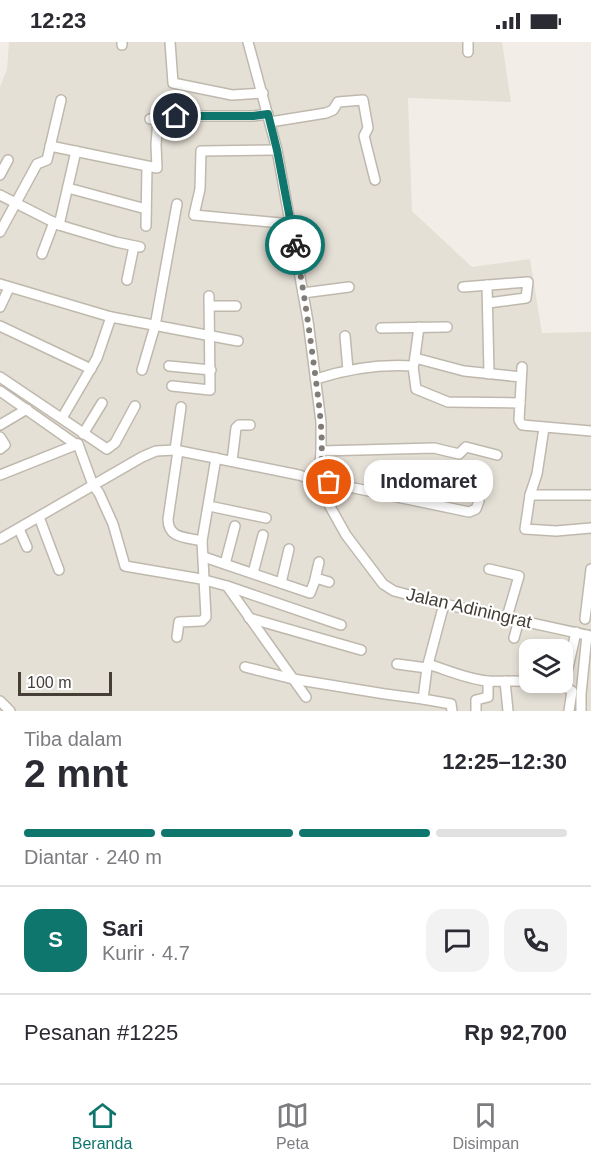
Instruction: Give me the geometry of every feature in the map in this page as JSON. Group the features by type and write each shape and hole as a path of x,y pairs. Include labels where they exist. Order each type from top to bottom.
{"street":[{"path":"170,42 173,83 232,96 263,93"},
{"path":"248,42 277,150 303,293 321,422 318,479"},
{"path":"0,232 37,164 44,163 46,160 61,100"},
{"path":"51,146 157,168 154,119 207,116 269,118 316,115 333,110 338,102 362,100 366,109 368,128 364,138 375,180"},
{"path":"277,150 201,152 200,189 194,215 291,224"},
{"path":"42,254 56,224 68,188 76,151"},
{"path":"0,175 8,160"},
{"path":"146,226 147,167"},
{"path":"68,188 146,209"},
{"path":"0,195 56,224 137,246 127,280"},
{"path":"142,370 155,326 177,204"},
{"path":"463,287 525,282 529,284 526,298 488,303"},
{"path":"487,285 489,374"},
{"path":"0,307 4,286 111,317 238,341"},
{"path":"303,293 349,287"},
{"path":"172,386 210,391 210,301 236,306"},
{"path":"62,418 91,369 111,317"},
{"path":"0,326 91,369"},
{"path":"419,327 414,362 416,389 435,395 442,400 454,402 520,403"},
{"path":"381,328 447,327"},
{"path":"345,336 348,370"},
{"path":"316,379 348,370 414,362 464,371 522,377"},
{"path":"169,366 211,370"},
{"path":"522,367 521,424 591,431"},
{"path":"0,377 104,448 110,448 135,406"},
{"path":"0,392 78,444 93,485 113,524 126,567 205,580 341,625"},
{"path":"83,434 102,403"},
{"path":"181,407 168,519 169,530 173,534 202,541"},
{"path":"0,425 27,409"},
{"path":"232,461 236,428 239,425 250,425"},
{"path":"544,428 537,474 525,522 526,530 556,531 591,528"},
{"path":"0,437 4,445 0,449"},
{"path":"0,475 78,444"},
{"path":"321,451 434,448 459,454 466,447 497,455"},
{"path":"0,539 150,453 176,450 469,512 476,508 479,501"},
{"path":"177,637 179,622 205,619 202,541 216,458"},
{"name":"Jalan Adiningrat","path":"318,479 319,489 346,535 383,584 394,591 519,620 584,631"},
{"path":"530,495 591,495"},
{"path":"209,506 266,518"},
{"path":"39,517 59,570"},
{"path":"225,564 235,526"},
{"path":"19,529 27,547"},
{"path":"253,573 263,535"},
{"path":"281,583 289,549"},
{"path":"204,556 310,593 320,562"},
{"path":"489,569 519,576 507,617"},
{"path":"581,711 584,631 591,569"},
{"path":"315,579 329,582"},
{"path":"226,586 306,697"},
{"path":"423,699 427,666 444,604"},
{"path":"249,618 361,650"},
{"path":"514,638 519,620"},
{"path":"569,711 572,691 564,686 584,631"},
{"path":"397,664 427,666 488,681 519,680"},
{"path":"245,667 293,679 451,704 452,711"},
{"path":"476,711 476,700 488,697 488,681"},
{"path":"505,681 508,711"},
{"path":"0,700 10,711"}],"shaded area":[{"path":"9,42 502,42 511,102 408,98 412,211 472,267 530,259 542,333 591,332 591,711 0,711 0,87 7,69"}],"way so far":[{"path":"295,245 308,321 321,422 319,477 329,482"}],"place":[{"name":"Indomaret","path":"329,482"}],"route":[{"path":"176,116 268,114 295,245"}]}
